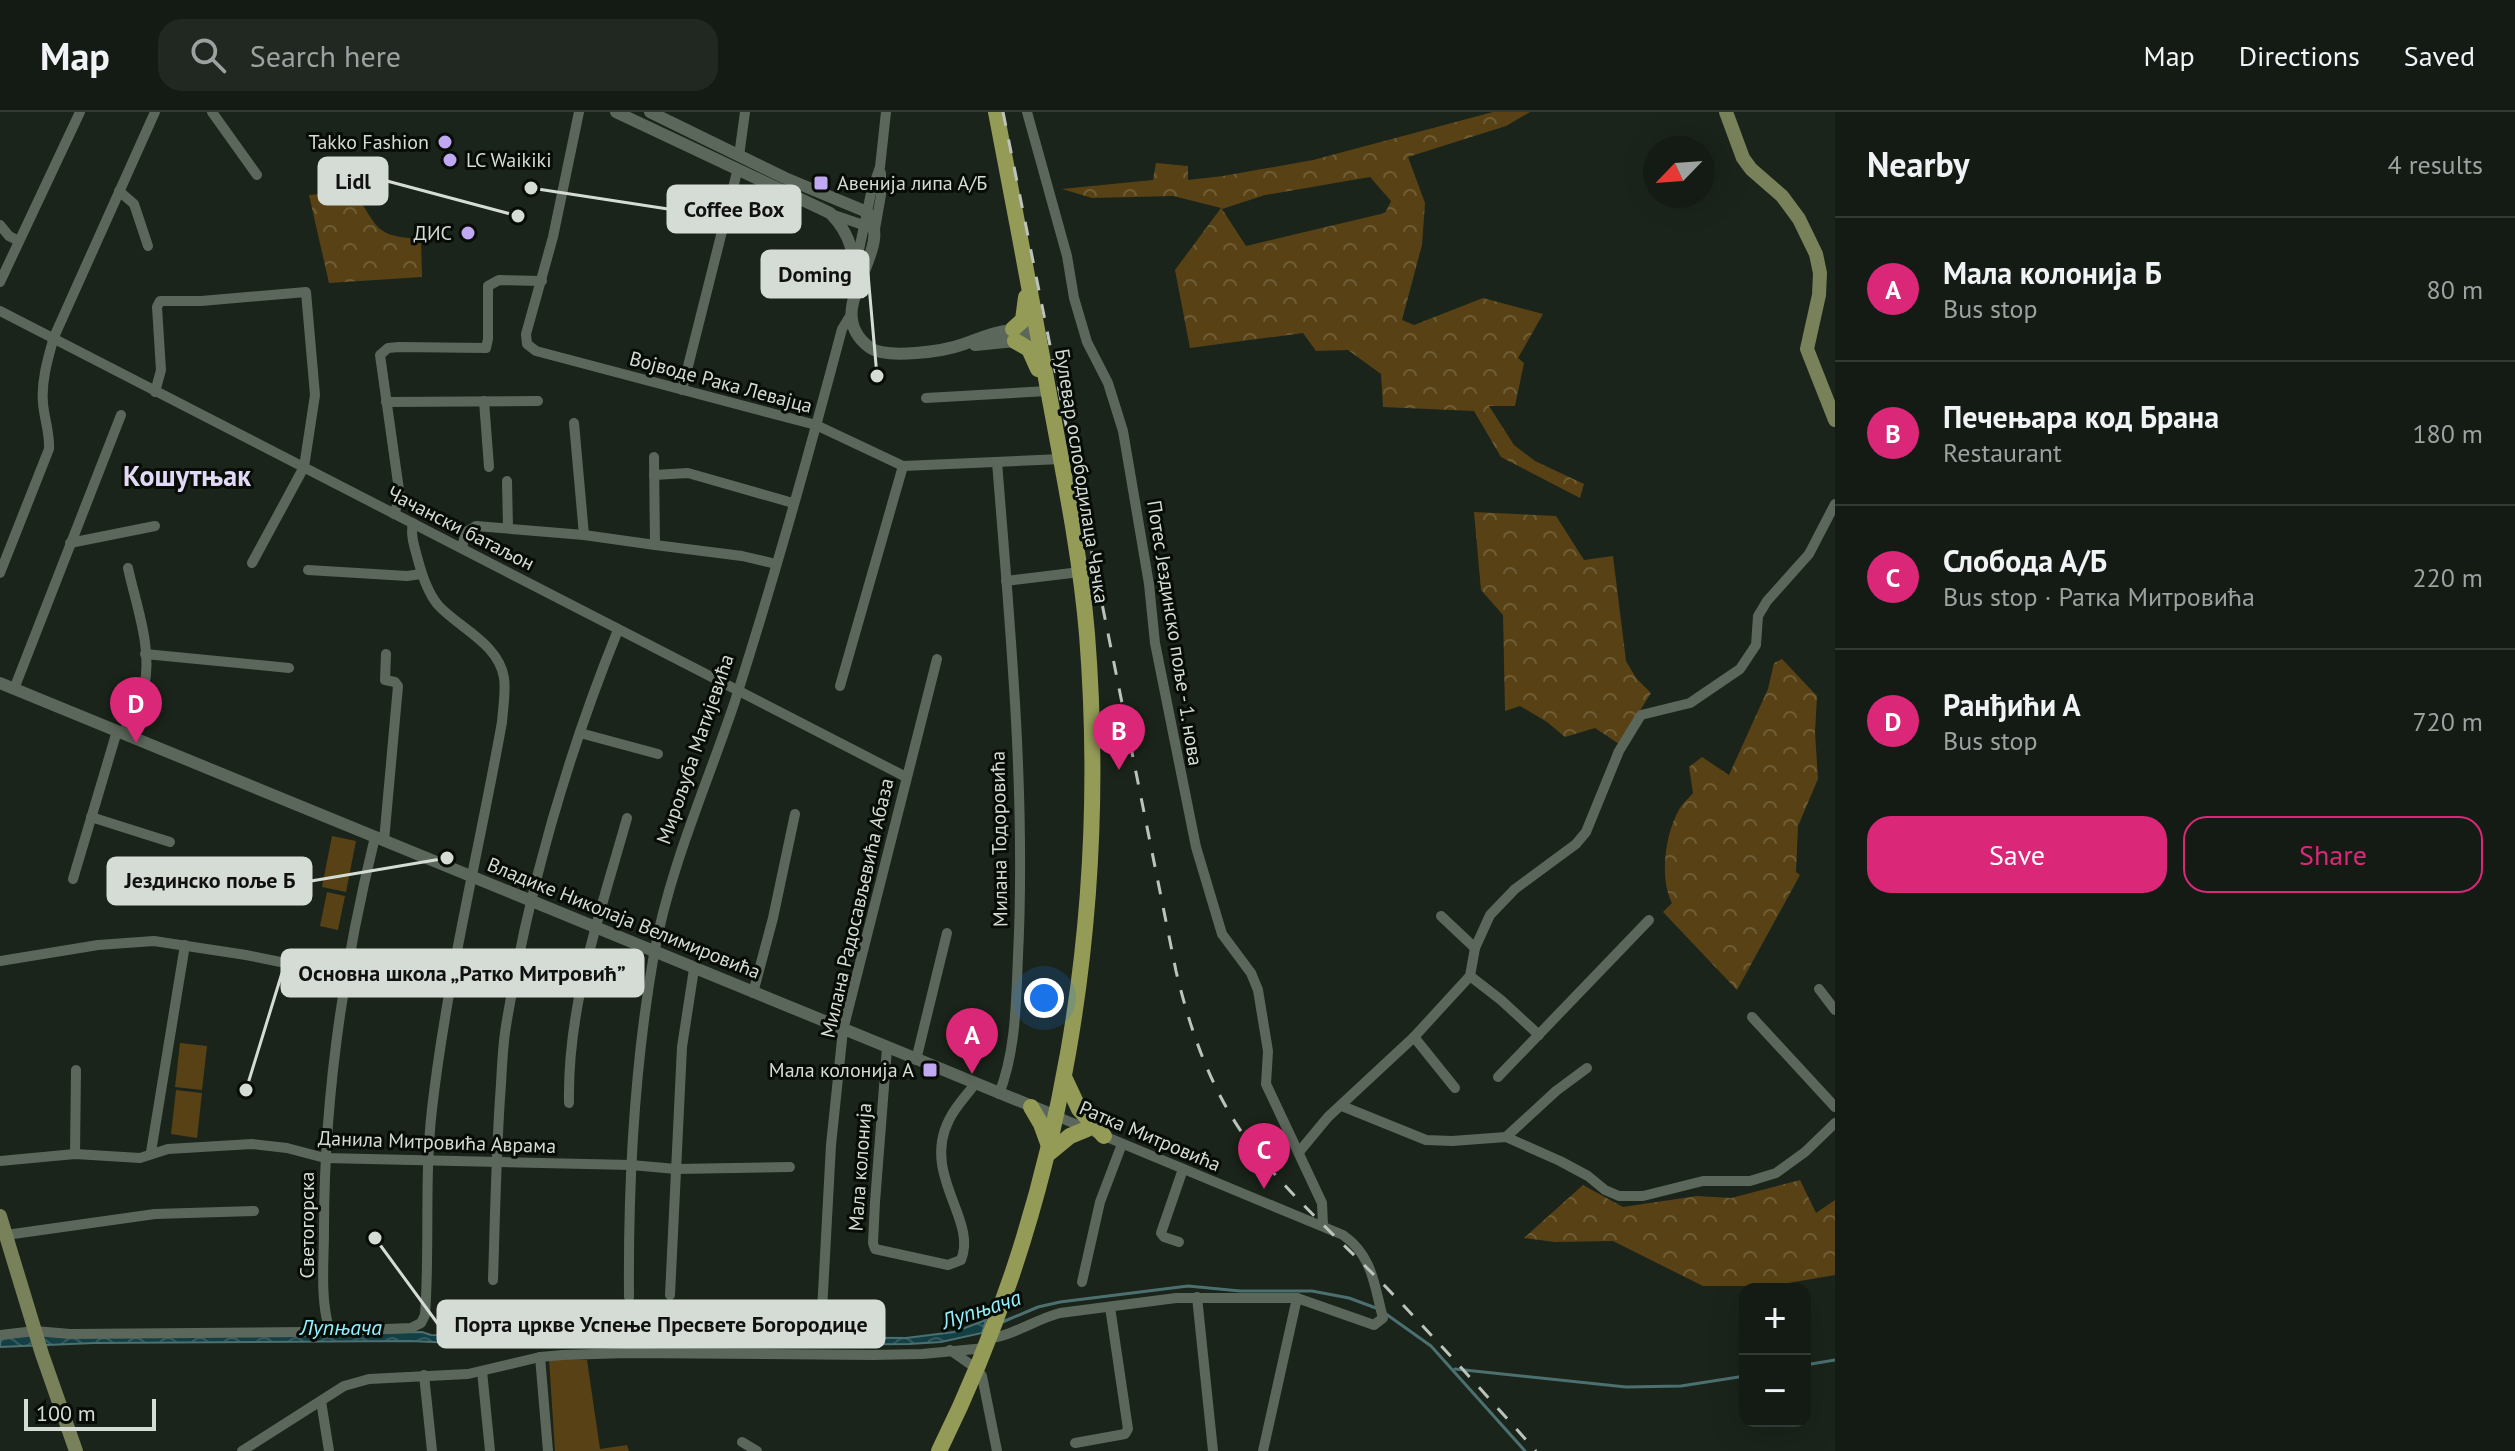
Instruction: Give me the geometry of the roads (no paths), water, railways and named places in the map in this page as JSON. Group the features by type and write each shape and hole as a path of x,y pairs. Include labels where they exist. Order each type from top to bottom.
{"main road":[{"name":"Булевар ослободилаца Чачка","path":"939,1451 998,1315 1049,1151 1085,938 1091,844 1092,719 1080,572 996,112"},
{"path":"1726,112 1743,158 1791,207 1816,254 1820,273 1819,295 1807,349 1835,420"},
{"path":"1029,288 1025,315 1014,335 1029,349 1047,385"},
{"path":"1087,1129 1070,1136 1049,1151 1034,1108 1063,1082 1079,1109 1104,1136"},
{"path":"0,1216 42,1354 76,1451"}],"street":[{"path":"0,282 80,112"},
{"path":"0,573 49,449 43,401 47,359 54,337 155,112"},
{"path":"212,112 257,175"},
{"path":"394,514 400,497 380,355 388,348 399,347 486,348 488,286 499,280 542,281 579,112"},
{"path":"616,112 737,172 870,228"},
{"path":"650,112 739,156 867,212"},
{"path":"739,156 745,112"},
{"path":"853,299 856,264 881,195 880,167 886,112"},
{"name":"Потес Јездинско поље - 1. нова","path":"1027,112 1087,342 1108,383 1123,431 1149,584 1155,643 1196,847 1222,934 1251,973 1258,990 1268,1051 1266,1084 1324,1207 1323,1225"},
{"path":"870,228 867,212 880,167"},
{"path":"682,390 737,172"},
{"path":"119,191 136,209 148,246"},
{"path":"830,213 847,237 856,264"},
{"path":"0,225 9,236 19,241"},
{"name":"Мирољуба Матијевића","path":"629,1297 631,1165 638,1068 655,952 677,864 738,691 842,329 850,316 867,261 870,228"},
{"name":"Војводе Рака Левајца","path":"542,281 526,334 527,344 536,351 816,425 903,466 1061,459"},
{"path":"155,392 161,370 157,307 160,301 201,301 306,292 315,395 304,467 252,563"},
{"name":"Чачански батаљон","path":"0,311 906,777"},
{"path":"850,316 864,343 885,354 906,354 1035,332"},
{"path":"926,398 1047,385"},
{"path":"484,401 489,467"},
{"path":"386,402 538,401"},
{"path":"14,689 121,415"},
{"path":"574,423 584,535"},
{"path":"654,457 655,545"},
{"name":"Милана Тодоровића","path":"997,462 1013,658 1020,905 1012,1041 999,1094"},
{"path":"840,686 903,466"},
{"path":"654,475 688,473 793,503"},
{"path":"507,481 508,528"},
{"path":"1299,1152 1328,1117 1414,1037 1470,976 1475,948 1490,915 1515,889 1576,844 1586,832 1619,751 1641,715 1690,703 1740,669 1756,645 1758,616 1767,601 1809,554 1835,504"},
{"path":"0,1335 319,1332 329,1328 336,1331 405,1329 421,1323 426,1310 427,1161 445,1014 502,722 505,679 501,668 477,636 437,603 421,574 412,537 413,523"},
{"path":"70,543 155,526"},
{"path":"462,547 466,532 473,526 584,535 742,556 776,564"},
{"path":"73,879 120,732 144,688 145,654 128,568"},
{"path":"308,570 407,576 421,574"},
{"path":"1006,581 1080,572"},
{"path":"493,1280 496,1161 505,1028 561,792 618,630"},
{"path":"145,654 289,668"},
{"name":"Светогорска","path":"329,1328 325,1286 325,1158 332,1066 345,975 379,839 398,686 385,680 386,654"},
{"name":"Милана Радосављевића Абаза","path":"822,1311 831,1145 843,1030 937,659"},
{"name":"Владике Николаја Велимировића","path":"0,683 1056,1116"},
{"path":"580,733 658,754"},
{"path":"753,993 795,814"},
{"path":"91,817 170,842"},
{"path":"569,1103 572,1028 627,818"},
{"path":"1441,916 1475,948"},
{"path":"1498,1077 1649,920"},
{"path":"916,1060 947,933"},
{"path":"0,961 111,943 154,941 345,975"},
{"path":"151,1152 185,945"},
{"path":"670,1295 682,1047 694,969"},
{"path":"1470,976 1539,1035"},
{"path":"1819,989 1835,1010"},
{"path":"1752,1017 1835,1107"},
{"path":"1414,1037 1455,1088"},
{"name":"Мала колонија","path":"887,1048 875,1202 875,1249 948,1265 961,1260 964,1254 963,1237 940,1156 950,1117 975,1084"},
{"path":"1506,1137 1556,1091 1587,1068"},
{"path":"75,1154 76,1070"},
{"path":"1342,1106 1426,1140 1506,1137 1560,1161 1619,1196 1643,1196 1703,1181 1750,1181 1776,1173 1805,1152 1835,1123"},
{"name":"Ратка Митровића","path":"1056,1116 1343,1235 1360,1249 1375,1276 1375,1291 1383,1318 1374,1325 1297,1298"},
{"name":"Данила Митровића Аврама","path":"0,1161 75,1154 134,1158 145,1157 151,1152 252,1144 287,1148 325,1158 631,1165 676,1169 790,1167"},
{"path":"1082,1282 1100,1202 1122,1144"},
{"path":"1179,1242 1161,1233 1183,1169"},
{"path":"6,1235 155,1214 254,1211"},
{"path":"1197,1297 1213,1451"},
{"path":"242,1451 344,1386 361,1380 482,1371 540,1357 627,1353 922,1354 987,1343 1041,1318 1060,1313 1197,1297 1297,1298 1263,1451"},
{"path":"1075,1443 1125,1434 1128,1429 1110,1307"},
{"path":"950,1350 977,1369 985,1386 997,1451"},
{"path":"540,1357 548,1451"},
{"path":"482,1371 490,1451"},
{"path":"424,1375 432,1451"},
{"path":"321,1401 329,1451"},
{"path":"742,1442 757,1451"}],"water":[{"path":"986,1320 982,1333 941,1342 909,1344 625,1341 504,1345 409,1341 94,1343 0,1347 0,1337 39,1334 422,1332 431,1335 906,1338 954,1332"}],"waterway":[{"name":"Лупњача","path":"1000,1323 1038,1307 1060,1302 1188,1286 1240,1291 1312,1291 1349,1298 1376,1308"},
{"name":"Лупњача","path":"1386,1314 1431,1346 1525,1451"},
{"path":"1811,1364 1835,1360"},
{"path":"1455,1369 1626,1387 1681,1386 1739,1377"}],"railway":[{"path":"1003,112 1176,971 1198,1045 1231,1115 1275,1175 1423,1326 1536,1451"}],"place":[{"name":"Takko Fashion","path":"445,142"},
{"name":"LC Waikiki","path":"450,160"},
{"name":"Авенија липа А/Б","path":"821,183"},
{"name":"Coffee Box","path":"531,188"},
{"name":"Lidl","path":"518,216"},
{"name":"ДИС","path":"468,233"},
{"name":"Doming","path":"877,376"},
{"name":"Ранђићи А","path":"136,743"},
{"name":"Печењара код Брана","path":"1119,770"},
{"name":"Јездинско поље Б","path":"447,858"},
{"name":"Мала колонија А","path":"930,1070"},
{"name":"Мала колонија Б","path":"972,1074"},
{"name":"Основна школа „Ратко Митровић”","path":"246,1090"},
{"name":"Слобода А/Б","path":"1264,1189"},
{"name":"Порта цркве Успење Пресвете Богородице","path":"375,1238"}],"district":[{"name":"Кошутњак","path":"187,476"}]}
